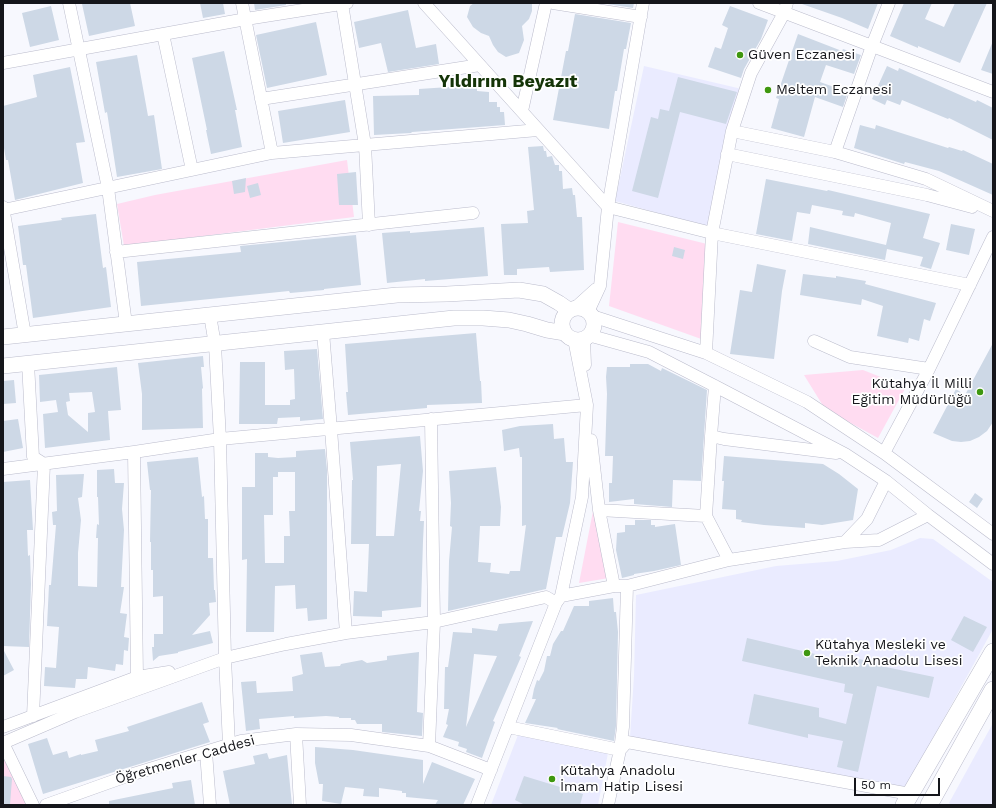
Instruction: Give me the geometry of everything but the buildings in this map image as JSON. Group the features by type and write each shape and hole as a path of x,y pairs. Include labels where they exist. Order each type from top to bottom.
{"main road":[{"path":"907,799 993,652"},
{"path":"929,805 993,690"}],"street":[{"path":"69,3 108,188 126,324"},
{"path":"242,3 272,153"},
{"path":"3,63 345,3 365,145 369,225"},
{"path":"424,3 608,207 712,233 970,285"},
{"path":"522,111 546,3"},
{"path":"553,3 641,17"},
{"path":"614,586 599,510 578,336 562,324 565,314 581,312 600,286 608,207 643,3"},
{"path":"759,3 786,8 872,46 993,92"},
{"path":"835,152 872,46 889,3"},
{"path":"706,353 712,233 732,131 751,73 786,8"},
{"path":"163,34 192,170"},
{"path":"261,99 480,65"},
{"path":"3,210 272,153 538,130"},
{"path":"732,131 835,152 926,179 993,212"},
{"path":"727,154 927,195 993,212"},
{"path":"3,207 25,334"},
{"path":"116,252 473,213"},
{"path":"884,453 929,369 993,237"},
{"path":"3,337 397,294 447,294 518,290 543,294 581,312 706,353 807,402 884,453 993,534"},
{"path":"578,336 593,326 581,312"},
{"path":"210,315 216,344 229,745"},
{"path":"3,366 454,318 483,318 528,324 547,330 649,352 715,386 845,454 886,481 993,564"},
{"path":"323,332 346,633"},
{"path":"814,340 850,357 929,369"},
{"path":"28,364 33,457 44,464"},
{"path":"715,386 706,516 729,560"},
{"path":"3,469 220,439 587,405"},
{"path":"476,805 559,599 582,497 587,405"},
{"path":"429,746 434,622 431,419"},
{"path":"711,436 724,439 845,454"},
{"path":"134,452 137,677"},
{"path":"32,716 44,464"},
{"path":"845,542 867,519 886,481"},
{"path":"599,510 706,516"},
{"path":"33,805 3,743 75,712 225,658 286,644 346,633 434,622 546,597 559,599 614,586 627,586 729,560 845,542 879,540 928,515"},
{"path":"608,805 620,750 623,727 627,586"},
{"path":"3,727 137,677 198,667"},
{"path":"508,727 620,750"},
{"path":"296,734 300,805"},
{"name":"Öğretmenler Caddesi","path":"46,805 130,774 229,745 296,734 351,735 429,746 490,770"},
{"path":"620,750 627,742 907,799"},
{"path":"206,752 210,805"}],"shaded area":[{"path":"644,66 746,90 711,228 615,201"},
{"path":"347,160 354,217 124,246 117,204 155,195"},
{"path":"618,222 707,244 704,340 609,306"},
{"path":"863,370 906,387 878,438 825,409 804,375"},
{"path":"593,511 609,578 579,583"},
{"name":"Kütahya Mesleki ve Teknik Anadolu Lisesi","path":"920,538 933,539 993,582 993,629 905,789 630,737 634,676 636,595 776,566 837,561 891,550"},
{"path":"993,723 993,805 951,805 949,803"},
{"name":"Kütahya Anadolu İmam Hatip Lisesi","path":"518,735 608,753 598,805 491,805"},
{"path":"5,758 27,804 3,804 3,759"}],"place":[{"name":"Güven Eczanesi","path":"740,55"},
{"name":"Meltem Eczanesi","path":"768,90"},
{"name":"Kütahya İl Milli Eğitim Müdürlüğü","path":"980,392"},
{"name":"Kütahya Mesleki ve Teknik Anadolu Lisesi","path":"807,653"},
{"name":"Kütahya Anadolu İmam Hatip Lisesi","path":"552,779"}],"district":[{"name":"Yıldırım Beyazıt","path":"508,82"}]}
